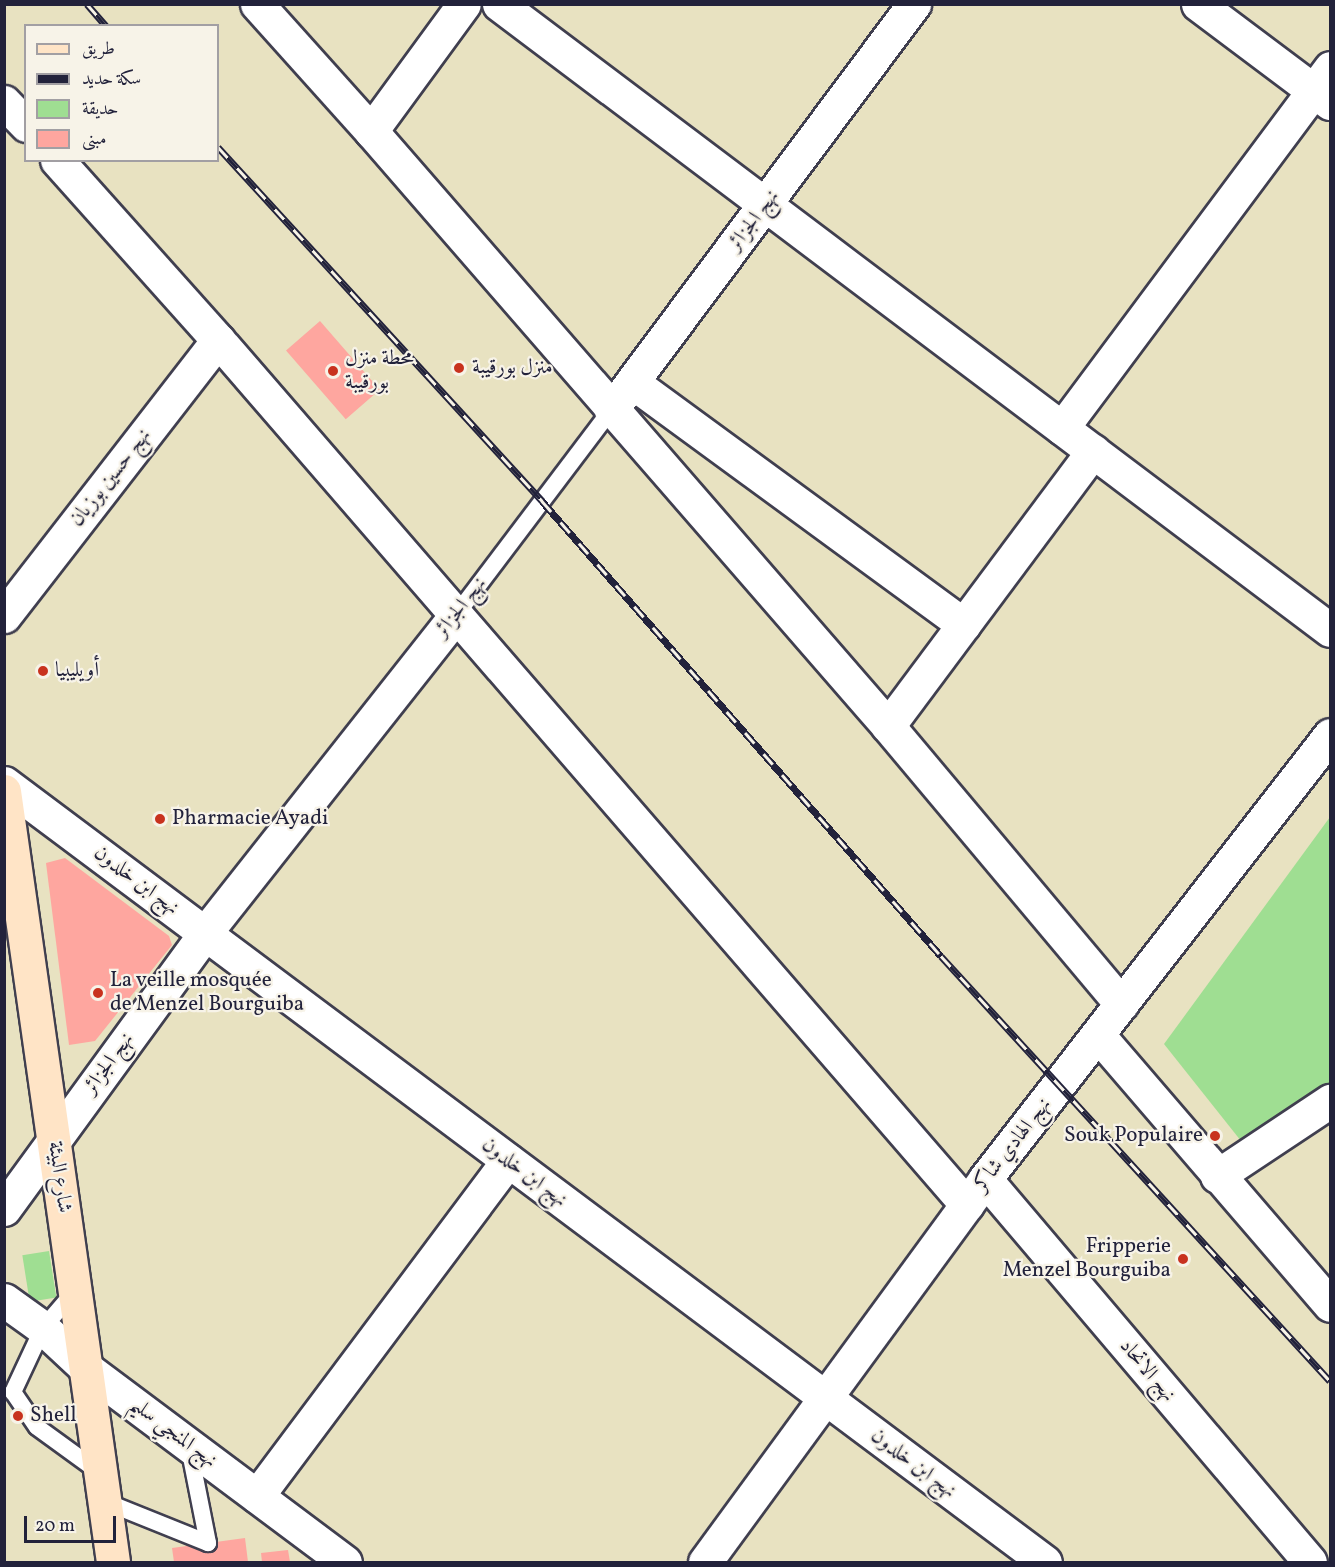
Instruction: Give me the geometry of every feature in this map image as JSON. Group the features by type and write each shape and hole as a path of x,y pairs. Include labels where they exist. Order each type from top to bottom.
{"main road":[{"name":"شارع البيئة","path":"4,791 104,1488 108,1558"}],"street":[{"path":"257,4 371,131 611,410 888,726 1121,1004"},
{"path":"371,131 464,4"},
{"path":"499,4 1330,630"},
{"name":"نهج الجزائر","path":"611,410 914,4"},
{"path":"1062,428 1325,87 1198,4"},
{"path":"4,102 24,123"},
{"path":"59,162 218,340 967,1205"},
{"name":"نهج حسين بوزيان","path":"4,616 218,340"},
{"path":"632,382 964,626"},
{"path":"888,726 1093,451"},
{"name":"نهج الجزائر","path":"4,1209 205,933 456,615"},
{"name":"نهج الهادي شاكر","path":"705,1563 985,1179 1330,735"},
{"name":"نهج ابن خلدون","path":"4,783 1045,1563"},
{"path":"1098,1035 1330,1305"},
{"path":"1217,1176 1330,1101"},
{"path":"257,1496 508,1161"},
{"name":"نهج الاتحاد","path":"985,1179 1310,1563"},
{"name":"نهج المنجي سليم","path":"4,1300 43,1328 87,1369 345,1563"}],"lane":[{"name":"نهج الجزائر","path":"456,615 611,410"},
{"path":"75,1290 43,1328 12,1392 37,1427 104,1488 208,1543 189,1444"}],"green space":[{"path":"1330,817 1330,1094 1245,1146 1164,1044"},
{"path":"49,1251 56,1297 30,1302 22,1255"}],"building":[{"name":"محطة منزل بورقيبة","path":"320,321 380,390 346,419 286,351"},
{"name":"La veille mosquée de Menzel Bourguiba","path":"65,858 169,936 172,945 95,1041 69,1045 46,863"},
{"path":"245,1538 248,1562 174,1562 172,1548"},
{"path":"288,1550 290,1562 262,1562 261,1553"}],"railway":[{"path":"87,4 104,24"},
{"path":"219,148 542,501 941,956 1330,1381"}],"place":[{"name":"منزل بورقيبة","path":"459,368"},
{"name":"محطة منزل بورقيبة","path":"333,371"},
{"name":"أويليبيا","path":"43,671"},
{"name":"Pharmacie Ayadi","path":"160,819"},
{"name":"La veille mosquée de Menzel Bourguiba","path":"98,993"},
{"name":"Souk Populaire","path":"1215,1136"},
{"name":"Fripperie Menzel Bourguiba","path":"1183,1259"},
{"name":"Shell","path":"18,1416"}]}
